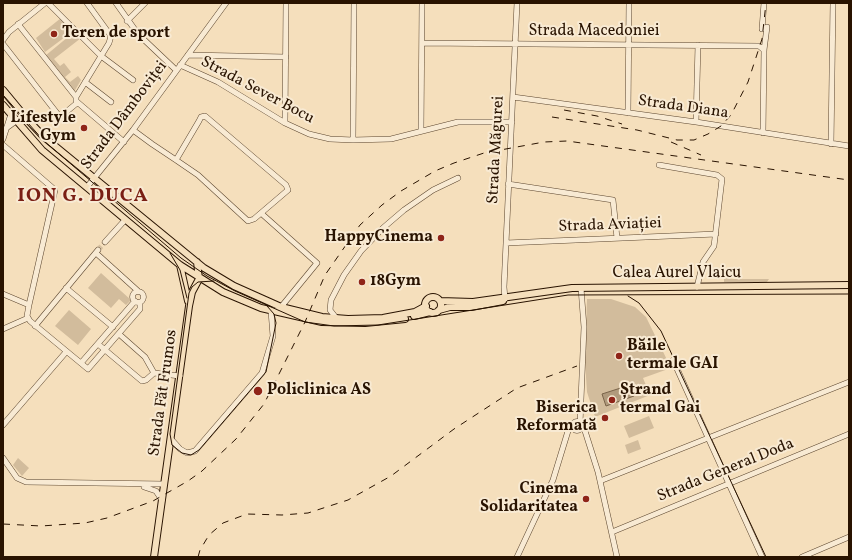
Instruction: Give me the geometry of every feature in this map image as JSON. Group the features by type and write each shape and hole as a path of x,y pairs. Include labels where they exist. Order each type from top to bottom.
{"main road":[{"name":"Calea Aurel Vlaicu","path":"3,90 44,137 197,262 234,286 281,307 322,317 337,319 366,319 404,315 415,312 426,306 427,300 432,297 436,297 440,301 468,303 581,288 849,285"},
{"name":"Calea Aurel Vlaicu","path":"3,105 37,145 125,220 199,279 234,298 271,311 322,322 348,323 395,320 436,312 450,307 484,305 503,301 505,299"},
{"path":"197,262 199,279"},
{"name":"Strada Făt Frumos","path":"180,265 189,306"},
{"name":"Strada Făt Frumos","path":"154,557 189,306 192,292 199,279"},
{"path":"439,310 441,306 440,301"},
{"path":"426,306 430,312"}],"street":[{"path":"3,40 18,24 44,3"},
{"path":"48,3 100,56 133,80"},
{"path":"3,44 60,116 76,100 111,36 87,3"},
{"name":"Strada Sever Bocu","path":"116,3 127,21 138,34 176,70"},
{"path":"127,21 145,3"},
{"name":"Strada Dâmboviței","path":"87,187 124,142 226,3"},
{"path":"285,123 286,3"},
{"path":"352,140 354,3"},
{"path":"421,131 422,3"},
{"name":"Strada Măgurei","path":"505,299 504,287 508,184 517,3"},
{"path":"628,113 629,3"},
{"path":"763,133 764,3"},
{"path":"832,144 833,3"},
{"path":"18,24 76,100 124,142"},
{"name":"Strada Macedoniei","path":"422,43 760,46 764,50"},
{"path":"696,122 698,45"},
{"path":"188,55 286,57"},
{"name":"Strada Sever Bocu","path":"180,65 218,82 285,123 320,137 352,140 395,138 458,122 512,122"},
{"path":"85,82 111,102"},
{"name":"Strada Diana","path":"513,97 696,122 849,146"},
{"path":"4,134 10,114"},
{"path":"133,130 176,160 198,175 250,221 262,214 289,189 205,116 201,117 176,160"},
{"path":"4,134 16,121"},
{"path":"3,145 54,187 54,193 29,305 28,318 35,326 88,369 140,309 138,301 133,295 138,291"},
{"path":"659,165 721,177 722,190 713,248 703,262 697,287"},
{"path":"322,317 330,310 331,300 344,275 373,238 394,218 413,203 458,178"},
{"path":"508,184 613,200 617,238"},
{"path":"262,214 317,262 281,307"},
{"path":"105,242 125,220"},
{"name":"Strada Aviației","path":"506,243 716,234"},
{"path":"35,326 97,252 143,295 81,363"},
{"path":"66,288 113,327"},
{"path":"581,288 584,327 580,405 581,424 584,428 600,481 617,557"},
{"path":"3,294 29,305"},
{"path":"330,310 337,319"},
{"path":"171,439 186,453 192,452 200,447 262,373 272,340 273,333 271,328 271,311"},
{"path":"3,330 28,318"},
{"path":"119,334 146,357 154,373"},
{"path":"98,344 142,381 146,380 154,373 180,376"},
{"path":"3,426 66,352"},
{"path":"673,360 762,557"},
{"path":"600,481 849,382"},
{"path":"517,557 553,480 567,437 580,405"},
{"path":"573,424 578,422 581,424"},
{"path":"573,424 577,431 586,436"},
{"path":"567,437 577,431 581,424"},
{"name":"Strada General Doda","path":"612,532 729,485 849,434"},
{"path":"3,458 17,478 26,482 135,485 164,484"},
{"path":"135,485 153,489 162,500"},
{"path":"802,557 849,537"}],"shaded area":[{"name":"Teren de sport","path":"61,18 73,31 45,52 36,38"},
{"path":"74,32 81,38 54,59 60,66 64,63 71,72 65,77 70,82 78,76 81,80 74,92 56,67 55,68 45,56"},
{"path":"101,273 131,300 126,305 119,299 111,308 88,288"},
{"path":"728,276 732,279 769,279 767,282 724,282 724,277 727,278"},
{"name":"Ștrand termal Gai","path":"587,299 611,299 635,307 646,317 671,368 643,378 650,395 595,417 587,392 585,362"},
{"path":"69,310 91,329 78,345 55,326"},
{"name":"Ștrand termal Gai","path":"630,385 634,396 606,406 602,394"},
{"path":"649,416 654,428 629,438 624,426"},
{"path":"638,440 641,449 628,454 625,445"},
{"path":"18,458 29,468 22,476 13,465"}],"tunnel":[{"path":"98,250 105,242"}],"tram line":[{"path":"3,95 44,141 181,258 207,276 235,291 305,322 334,326 378,325 568,295 849,294"},
{"path":"170,253 180,270 187,298"},
{"path":"214,281 198,282 192,287 189,293 170,434 172,445 182,453 191,455 199,450 266,372 276,323 274,314 267,306"},
{"path":"628,296 639,303 661,331 766,557"}],"railway":[{"path":"552,117 637,130 677,140 694,140 708,134 721,126 731,115 748,82 762,39 766,3"},
{"path":"564,110 597,116 622,124"},
{"path":"3,524 41,526 85,523 107,518 153,501 188,481 202,471 236,439 264,404 305,322 325,275 360,225 382,205 401,191 435,171 454,163 484,153 544,142 567,141 849,180"},
{"path":"671,142 701,155"},
{"path":"198,557 200,550 209,535 223,523 247,514 282,515 308,513 348,500 391,476 454,429 517,388 577,366"}],"place":[{"name":"Teren de sport","path":"54,34"},
{"name":"Lifestyle Gym","path":"84,128"},
{"name":"HappyCinema","path":"441,238"},
{"name":"18Gym","path":"362,282"},
{"name":"Băile termale GAI","path":"619,356"},
{"name":"Policlinica AS","path":"258,391"},
{"name":"Ștrand termal Gai","path":"612,400"},
{"name":"Biserica Reformată","path":"605,418"},
{"name":"Cinema Solidaritatea","path":"586,499"}],"district":[{"name":"ION G. DUCA","path":"83,197"}]}
